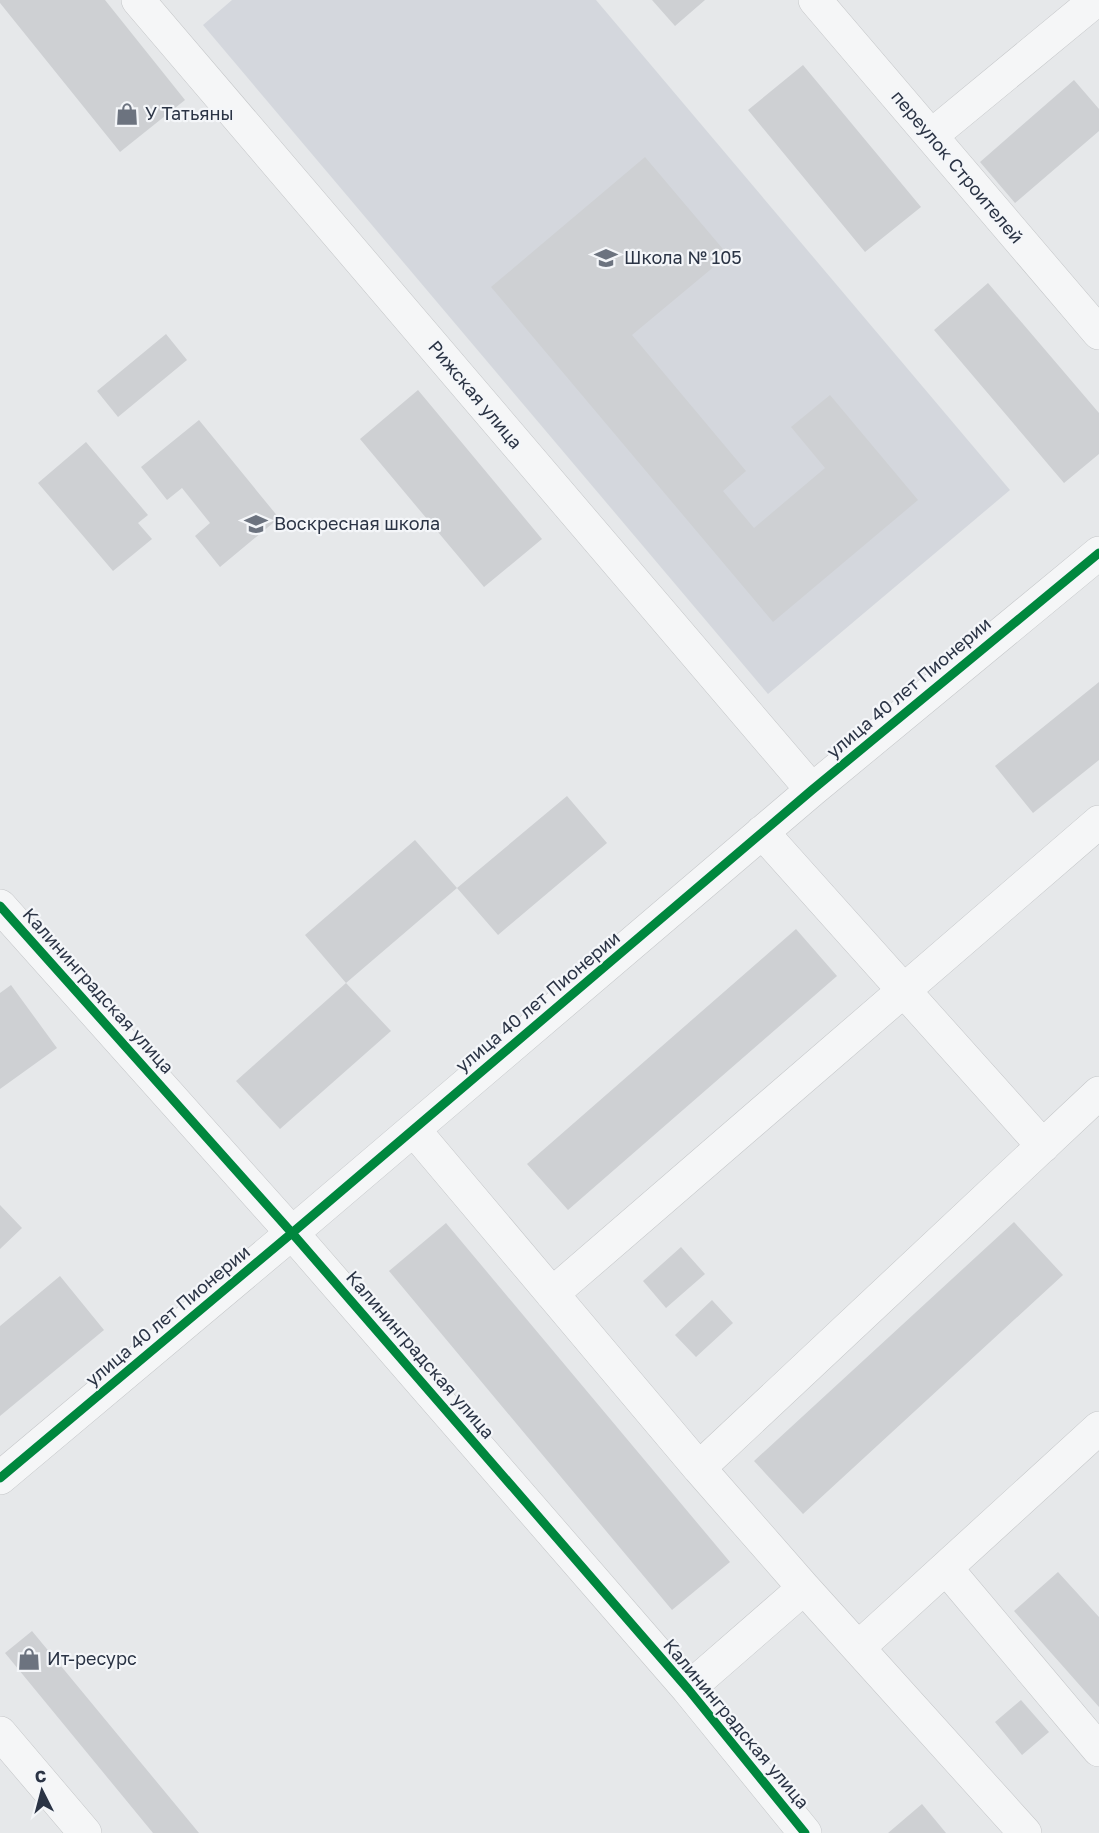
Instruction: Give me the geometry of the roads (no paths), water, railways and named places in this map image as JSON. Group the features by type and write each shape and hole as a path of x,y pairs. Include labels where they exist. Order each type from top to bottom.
{"street":[{"name":"Рижская улица","path":"138,0 812,790"},
{"name":"переулок Строителей","path":"815,0 1099,333"},
{"path":"931,136 1096,0"},
{"name":"улица 40 лет Пионерии","path":"0,1478 414,1130 762,832 1099,553"},
{"path":"552,1294 1099,822"},
{"path":"762,832 1043,1146"},
{"name":"Калининградская улица","path":"0,906 292,1233 688,1689 805,1833"},
{"path":"699,1468 1099,1093"},
{"path":"414,1130 699,1468 1025,1833"},
{"path":"858,1648 1099,1428"},
{"path":"946,1568 1099,1750"},
{"path":"688,1689 804,1588"},
{"path":"0,1733 85,1833"}],"place":[{"name":"У Татьяны","path":"127,114"},
{"name":"Школа № 105","path":"606,258"},
{"name":"Воскресная школа","path":"256,524"},
{"name":"Ит-ресурс","path":"29,1659"}]}
